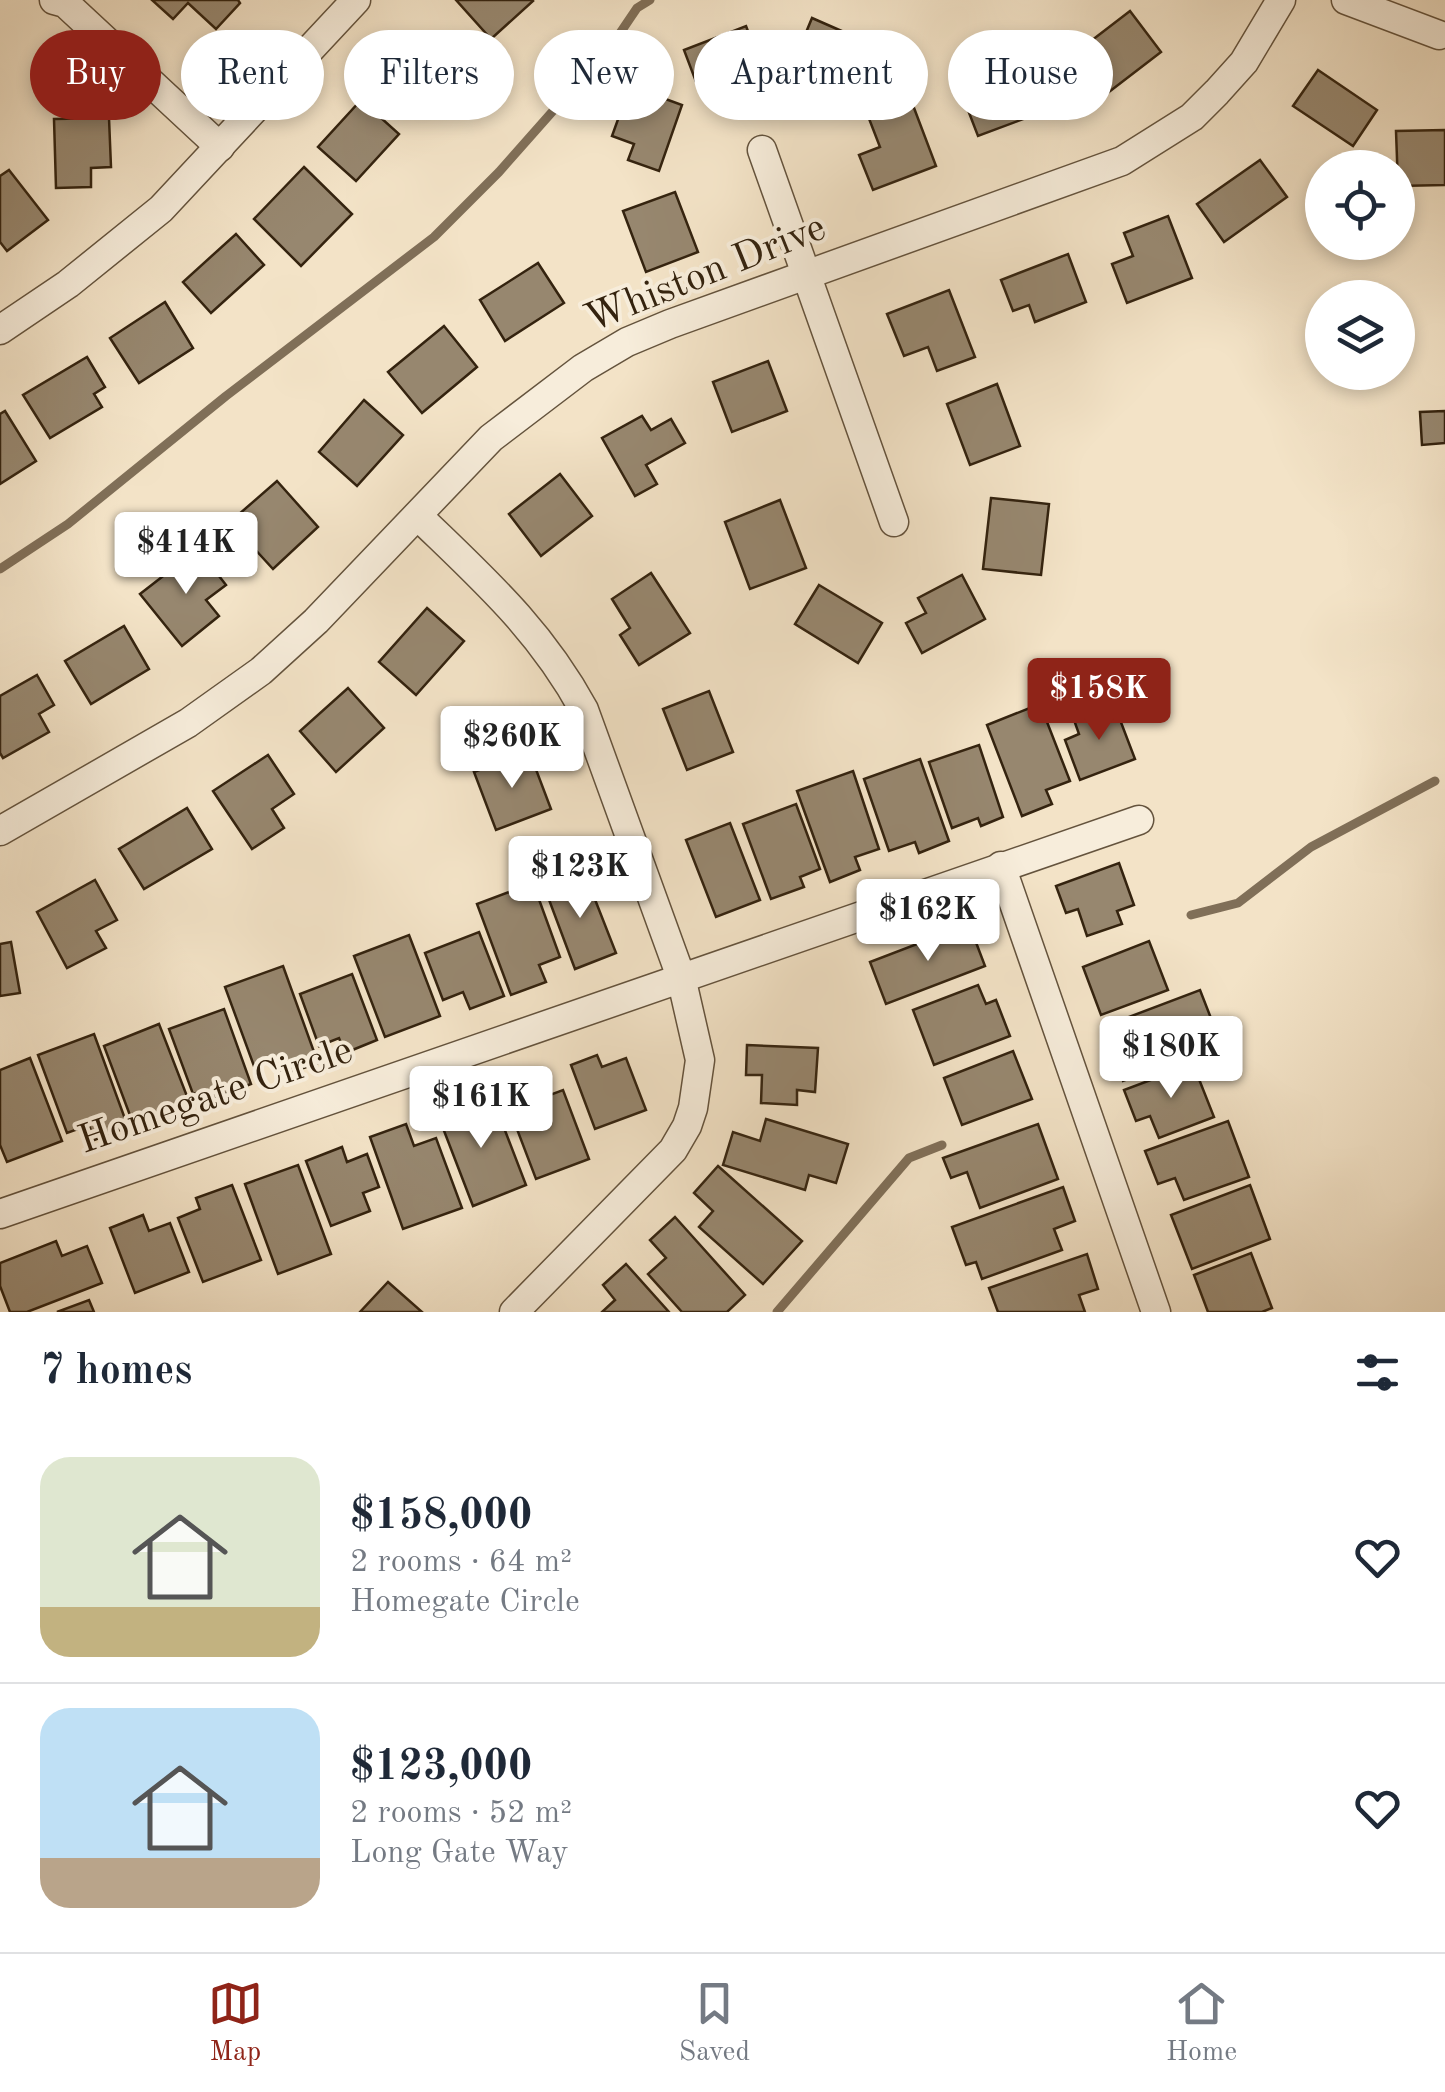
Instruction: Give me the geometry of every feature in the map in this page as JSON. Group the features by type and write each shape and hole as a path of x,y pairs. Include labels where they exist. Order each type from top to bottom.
{"street":[{"path":"54,0 66,3 220,147"},
{"path":"0,330 114,249 160,209 356,0"},
{"name":"Whiston Drive","path":"0,831 188,723 260,671 316,620 492,438 583,368 627,342 670,324 1122,160 1192,116 1244,62 1281,0"},
{"path":"1346,0 1439,35"},
{"path":"762,150 894,522"},
{"path":"418,516 520,615 565,675 584,710 681,978 700,1060 698,1088 687,1126 658,1169 514,1312"},
{"name":"Homegate Circle","path":"0,1214 1138,820"},
{"path":"1001,866 1156,1312"}],"building":[{"path":"152,0 240,3 216,29 188,3 173,19"},
{"path":"456,0 533,1 501,30 483,30"},
{"path":"1130,11 1161,52 1113,89 1113,30 1105,30"},
{"path":"812,18 839,30 807,30"},
{"path":"694,46 694,76 684,50"},
{"path":"1318,70 1377,110 1353,146 1293,106"},
{"path":"674,102 682,105 659,171 628,160 634,144 612,136 618,120 674,120"},
{"path":"344,119 383,120 399,134 356,181 318,147"},
{"path":"54,120 109,120 111,167 91,168 91,187 56,188"},
{"path":"870,120 919,120 936,166 873,190 859,155 880,147"},
{"path":"972,120 1021,120 978,136"},
{"path":"1445,130 1445,185 1415,186 1415,150 1397,150 1396,131"},
{"path":"1260,160 1287,197 1224,242 1197,204"},
{"path":"304,167 352,214 301,266 254,219"},
{"path":"9,170 48,220 7,251 0,242 0,176"},
{"path":"675,192 698,252 646,272 623,211"},
{"path":"1168,216 1192,278 1127,303 1112,264 1133,256 1124,233"},
{"path":"236,234 264,265 211,313 183,282"},
{"path":"1068,254 1086,302 1035,322 1029,305 1013,311 1001,280"},
{"path":"538,263 564,303 505,341 480,300"},
{"path":"949,290 975,357 937,371 928,347 904,356 887,314"},
{"path":"165,302 193,348 139,383 110,338"},
{"path":"444,326 477,367 422,413 388,372"},
{"path":"87,357 105,387 94,394 102,407 50,438 23,395"},
{"path":"768,361 787,411 732,432 713,382"},
{"path":"997,384 1020,446 970,465 947,404"},
{"path":"364,400 403,435 357,486 319,452"},
{"path":"5,411 36,461 0,484 0,414"},
{"path":"1445,411 1445,443 1422,445 1420,412"},
{"path":"642,416 651,430 671,419 685,443 646,465 657,484 635,496 602,438"},
{"path":"560,474 592,516 541,556 509,514"},
{"path":"277,481 318,527 273,569 230,522"},
{"path":"991,498 1049,504 1041,575 983,569"},
{"path":"780,500 806,568 750,589 725,522"},
{"path":"198,549 226,585 206,600 219,616 182,646 140,594"},
{"path":"651,573 690,633 639,665 620,635 630,628 612,599"},
{"path":"962,575 985,619 922,653 906,623 926,613 918,598"},
{"path":"819,585 882,623 858,663 795,624"},
{"path":"427,608 464,641 416,695 379,662"},
{"path":"124,626 149,669 91,704 65,661"},
{"path":"37,675 54,705 39,714 49,732 3,758 0,696"},
{"path":"348,688 384,728 336,772 300,731"},
{"path":"709,691 733,752 687,770 663,709"},
{"path":"1040,704 1070,781 1046,790 1052,804 1022,816 987,725"},
{"path":"1114,704 1135,759 1080,780 1065,740 1079,734 1074,720"},
{"path":"979,745 1003,817 981,826 978,818 952,828 929,762"},
{"path":"529,751 551,809 496,830 474,772"},
{"path":"268,755 294,794 272,809 284,828 252,849 213,791"},
{"path":"920,759 949,841 919,853 915,842 889,851 864,779"},
{"path":"853,771 879,849 855,857 860,870 830,882 797,791"},
{"path":"796,804 820,869 800,877 804,887 771,899 743,824"},
{"path":"187,808 212,849 144,889 119,849"},
{"path":"730,823 760,900 716,917 686,840"},
{"path":"1119,863 1134,905 1117,911 1122,924 1087,936 1078,909 1066,913 1056,886"},
{"path":"585,874 616,953 575,969 545,889"},
{"path":"95,880 117,920 96,931 106,948 67,968 37,912"},
{"path":"533,883 560,957 539,965 546,982 511,995 477,904"},
{"path":"969,924 985,966 886,1004 870,962"},
{"path":"479,932 504,996 470,1009 463,992 443,1000 425,953"},
{"path":"409,935 440,1016 385,1037 354,956"},
{"path":"1149,941 1168,990 1101,1015 1083,967"},
{"path":"11,942 20,993 0,996 0,944"},
{"path":"283,966 318,1063 281,1076 274,1058 254,1066 225,987"},
{"path":"352,974 377,1040 345,1053 339,1038 319,1046 300,994"},
{"path":"978,985 986,1004 996,1000 1010,1036 934,1065 913,1010"},
{"path":"1200,990 1221,1044 1123,1081 1111,1050 1130,1043 1121,1020"},
{"path":"224,1009 251,1084 210,1100 206,1090 193,1094 169,1029"},
{"path":"159,1024 190,1104 134,1126 104,1046"},
{"path":"94,1034 128,1127 94,1140 89,1125 67,1133 38,1055"},
{"path":"747,1045 818,1048 815,1092 797,1090 797,1105 761,1103 762,1075 746,1075"},
{"path":"1013,1051 1032,1099 962,1125 944,1078"},
{"path":"597,1055 602,1067 626,1058 646,1110 595,1129 571,1065"},
{"path":"30,1058 62,1141 7,1162 0,1145 0,1070"},
{"path":"1193,1064 1214,1117 1159,1138 1150,1116 1136,1121 1124,1090"},
{"path":"533,1075 542,1098 563,1090 589,1159 536,1179 501,1087"},
{"path":"467,1098 474,1116 496,1107 526,1185 473,1206 436,1110"},
{"path":"766,1119 848,1144 836,1183 809,1175 805,1190 723,1165 733,1132 760,1141"},
{"path":"1228,1121 1249,1177 1184,1200 1175,1178 1158,1184 1145,1151"},
{"path":"406,1124 414,1146 436,1138 462,1208 403,1229 370,1137"},
{"path":"1038,1124 1058,1179 980,1208 967,1172 951,1178 943,1158"},
{"path":"342,1147 347,1162 367,1154 379,1187 363,1193 370,1211 331,1226 306,1161"},
{"path":"298,1165 331,1254 278,1274 245,1184"},
{"path":"718,1166 802,1241 763,1284 699,1227 713,1211 694,1193"},
{"path":"232,1185 261,1260 203,1282 178,1218 200,1209 196,1198"},
{"path":"1250,1185 1270,1239 1192,1269 1171,1215"},
{"path":"1063,1187 1075,1221 1054,1229 1062,1250 982,1279 976,1262 966,1265 952,1227"},
{"path":"143,1215 149,1231 170,1223 189,1272 135,1293 110,1228"},
{"path":"675,1217 745,1295 727,1312 682,1312 648,1274 666,1258 650,1240"},
{"path":"56,1241 62,1256 87,1246 102,1283 27,1312 10,1312 0,1286 0,1263"},
{"path":"1251,1253 1272,1308 1262,1312 1208,1312 1194,1275"},
{"path":"1087,1254 1098,1289 1079,1295 1085,1312 998,1312 989,1288"},
{"path":"626,1264 669,1312 602,1312 615,1300 603,1285"},
{"path":"388,1282 422,1312 360,1312"},
{"path":"89,1300 94,1312 57,1312"}],"waterway":[{"path":"0,569 68,524 226,396 434,237 499,172 614,42 637,8 650,0"},
{"path":"1191,915 1238,903 1311,847 1435,781"},
{"path":"777,1312 909,1158 942,1145"}]}
